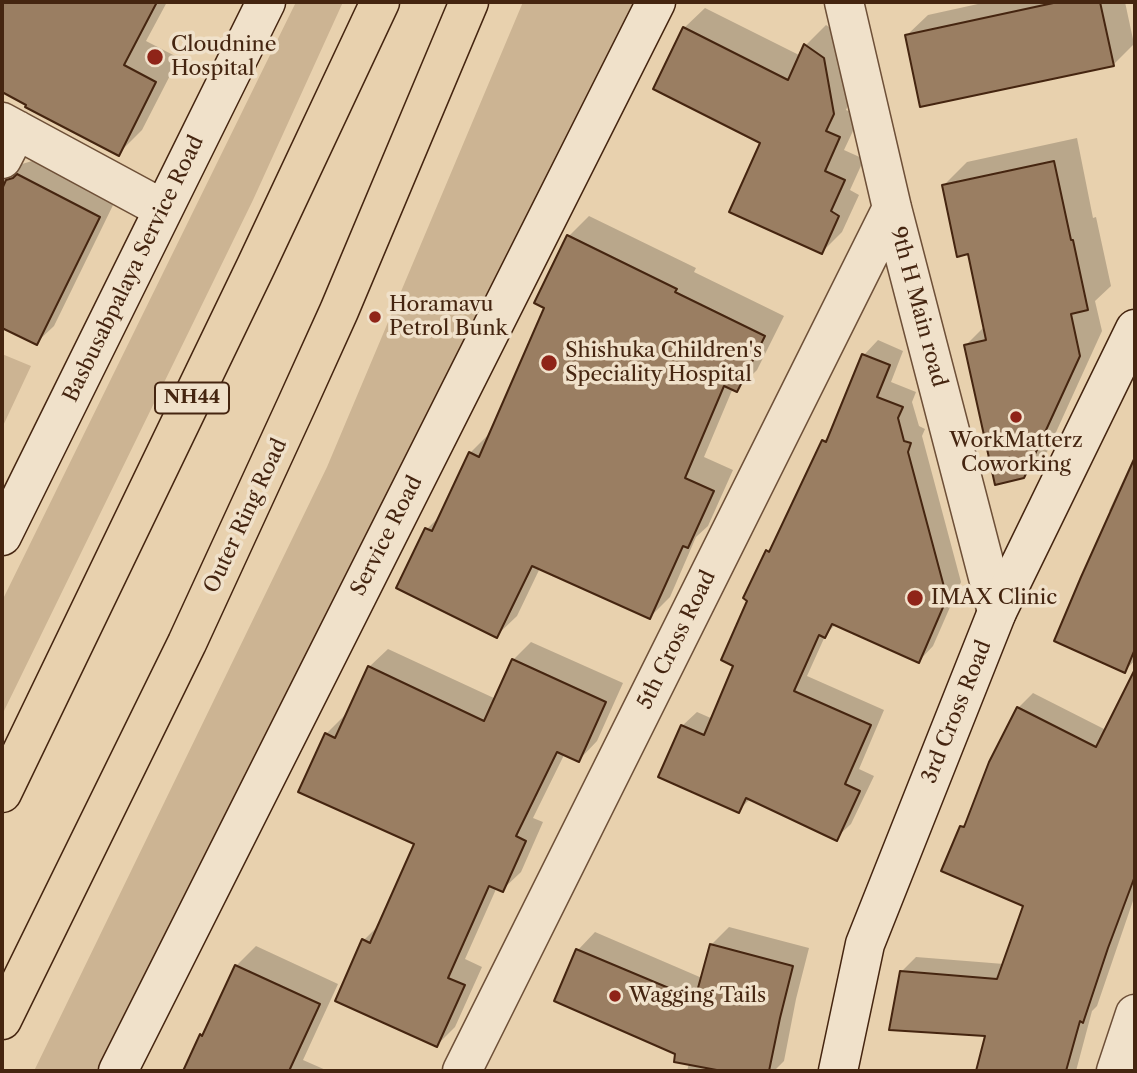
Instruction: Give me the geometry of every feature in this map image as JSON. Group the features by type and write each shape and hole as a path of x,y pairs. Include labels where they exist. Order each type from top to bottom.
{"highway":[{"name":"NH44","path":"2,793 380,2"},
{"name":"Outer Ring Road","path":"2,1020 187,643 275,453 339,311 469,2"}],"street":[{"name":"Basbusabpalaya Service Road","path":"2,536 266,2"},
{"name":"Service Road","path":"118,1071 656,2"},
{"name":"9th H Main road","path":"844,2 892,208 997,612"},
{"path":"7,137 163,209"},
{"name":"5th Cross Road","path":"462,1071 892,208"},
{"name":"3rd Cross Road","path":"838,1071 865,944 997,612 1135,329"},
{"path":"1116,1071 1135,1014"}],"shaded area":[{"path":"296,2 343,2 253,200 2,715 2,601"},
{"path":"523,2 635,2 110,1071 34,1071 327,467"},
{"path":"2,354 31,366 2,428"}],"building":[{"path":"2,2 157,2 124,65 156,82 119,156 25,107 26,105 2,92"},
{"path":"1058,2 1100,2 1114,66 920,107 905,35"},
{"path":"683,27 788,80 804,44 824,58 834,114 826,131 840,137 825,171 845,180 831,211 839,216 822,254 729,212 760,143 653,89"},
{"path":"1054,161 1088,310 1071,314 1080,356 1024,478 995,485 964,345 986,340 968,254 957,257 942,185"},
{"path":"17,174 100,217 37,345 2,328 2,189 6,180"},
{"path":"567,235 765,336 737,392 724,386 685,478 714,491 688,548 683,546 650,619 532,566 497,638 396,588 425,528 432,531 469,452 479,457 544,308 534,303"},
{"path":"862,354 890,365 877,397 903,407 898,418 904,441 911,443 908,452 947,598 919,663 832,624 825,638 819,635 794,691 871,725 845,784 860,791 837,841 746,798 739,813 658,777 681,725 704,735 733,666 721,660 747,601 743,598 766,550 769,552 822,440 826,442"},
{"path":"1135,457 1135,649 1125,673 1054,641"},
{"path":"512,659 606,702 579,762 557,752 516,836 526,841 503,892 489,886 448,978 465,985 437,1047 335,1001 362,939 370,943 414,844 298,792 325,733 335,738 368,666 484,721"},
{"path":"1135,669 1135,876 1083,1023 1080,1021 1066,1071 976,1071 985,1036 889,1030 900,971 997,979 1023,906 941,871 960,826 964,827 989,762 1017,707 1096,747"},
{"path":"710,944 793,966 769,1071 722,1071 674,1062 675,1054 554,1001 576,949 695,999"},
{"path":"235,965 320,1004 289,1071 183,1071"}],"place":[{"name":"Cloudnine Hospital","path":"155,57"},
{"name":"Horamavu Petrol Bunk","path":"375,317"},
{"name":"Shishuka Children's Speciality Hospital","path":"549,363"},
{"name":"WorkMatterz Coworking","path":"1016,417"},
{"name":"IMAX Clinic","path":"915,598"},
{"name":"Wagging Tails","path":"615,996"}]}
